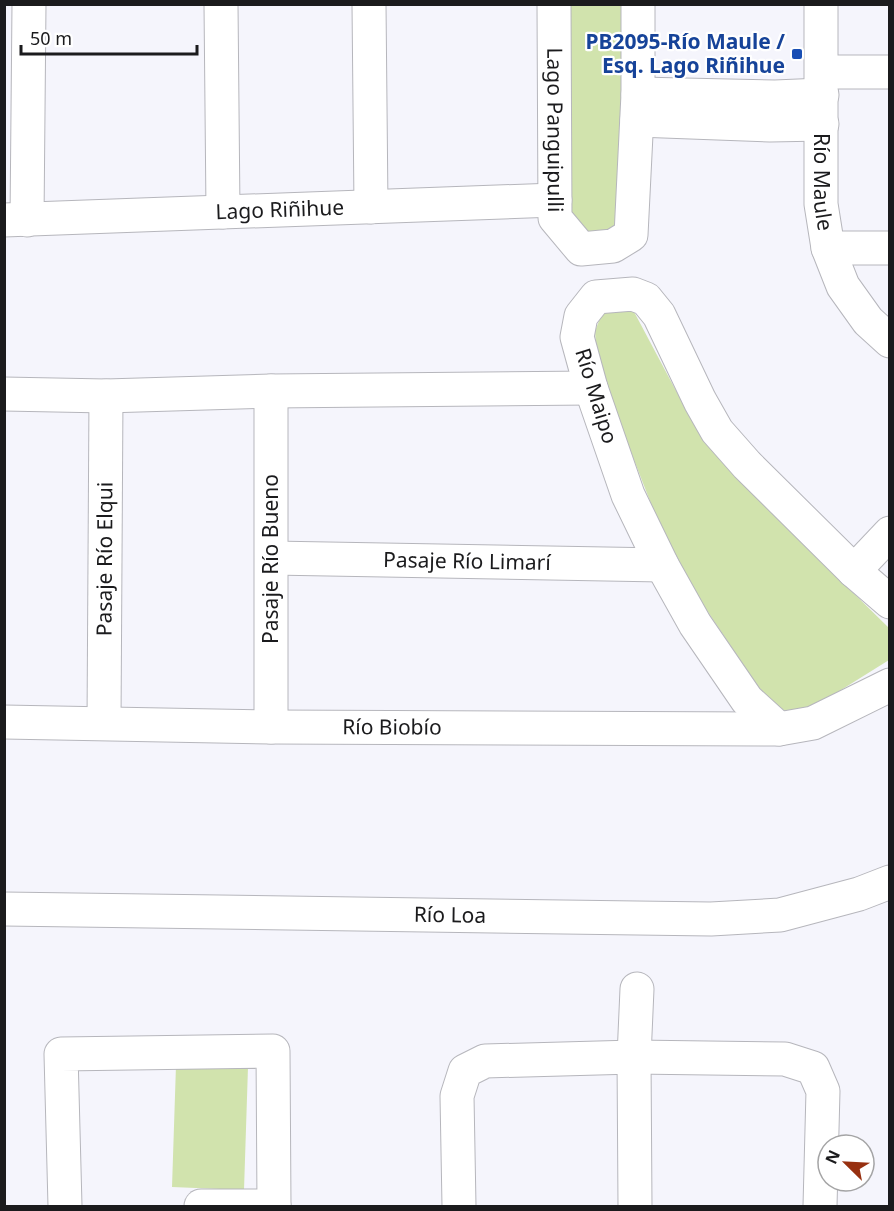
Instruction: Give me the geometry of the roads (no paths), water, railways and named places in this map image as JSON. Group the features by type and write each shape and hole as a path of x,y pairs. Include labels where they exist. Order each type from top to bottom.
{"street":[{"path":"16,220 17,46 29,4"},
{"path":"221,4 223,212"},
{"path":"369,4 371,207"},
{"name":"Lago Panguipulli","path":"554,4 555,218 581,249 613,246 631,235 637,107 638,4"},
{"name":"Río Maule","path":"821,4 822,204 828,248 843,286 868,321 890,341"},
{"path":"637,107 775,97 822,97 890,72"},
{"name":"Lago Riñihue","path":"16,220 555,200"},
{"path":"828,248 890,248"},
{"name":"Río Maipo","path":"779,729 747,700 694,624 628,495 591,388 577,337 581,316 596,297 633,294 646,299 659,315 700,402 717,431 747,465 877,584 890,533"},
{"path":"4,394 106,396 271,391 591,388"},
{"name":"Pasaje Río Bueno","path":"271,391 272,727"},
{"name":"Pasaje Río Elqui","path":"104,723 106,396"},
{"name":"Pasaje Río Limarí","path":"272,558 662,565"},
{"path":"779,729 813,723 890,685"},
{"name":"Río Biobío","path":"4,722 272,727 779,729"},
{"name":"Río Loa","path":"4,909 711,919 780,915 859,894 890,882"},
{"path":"635,1206 634,1057 637,989"},
{"path":"65,1206 61,1054 273,1051 274,1206 201,1206"},
{"path":"459,1206 457,1096 465,1071 485,1061 634,1057 784,1059 813,1068 823,1091 820,1206"}],"place":[{"name":"PB2095-Río Maule / Esq. Lago Riñihue","path":"797,54"}]}
